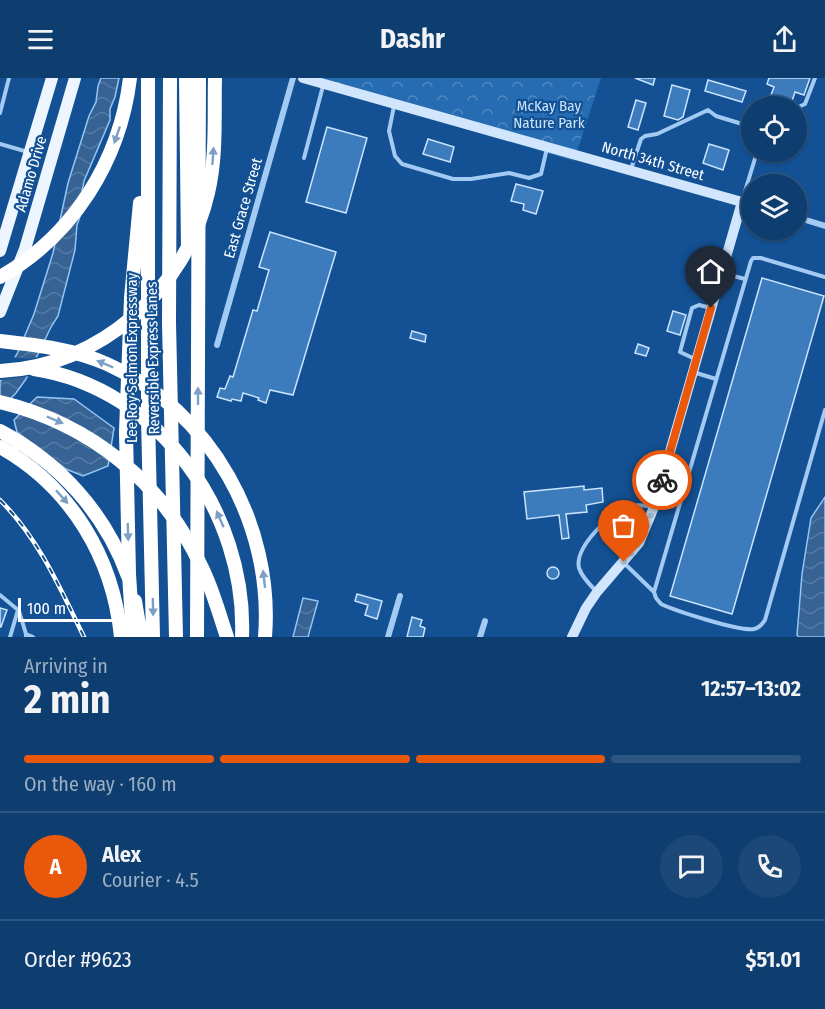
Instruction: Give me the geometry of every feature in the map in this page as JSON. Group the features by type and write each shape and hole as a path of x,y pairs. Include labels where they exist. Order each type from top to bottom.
{"highway":[{"path":"0,278 26,261 56,235 89,194 117,136 125,109 130,78"},
{"name":"Lee Roy Selmon Expressway","path":"148,78 149,463 153,637"},
{"path":"197,637 198,343 187,228 190,87 199,78"},
{"path":"0,371 56,361 100,340 139,312 169,278 193,239 202,218 208,193 213,156 215,78"},
{"name":"Reversible Express Lanes","path":"170,81 169,323 176,637"},
{"path":"133,637 126,432 131,298 148,144"},
{"path":"0,341 60,350 108,365 154,392 200,435 227,474 252,526 264,579 265,637"},
{"path":"0,364 49,371 101,391 141,417 179,453 210,498 225,532 239,581 242,637"},
{"path":"0,402 39,413 78,431 112,453 139,476 170,511 193,549 215,600 226,637"},
{"path":"0,431 28,447 57,470 81,495 104,526 130,581 141,637"},
{"path":"0,447 26,464 55,489 85,527 99,552 109,578 117,606 121,637"}],"main road":[{"name":"Adamo Drive","path":"0,252 52,78"},
{"name":"Adamo Drive","path":"0,312 25,249 75,78"}],"street":[{"name":"East Grace Street","path":"217,345 292,78"},
{"name":"North 34th Street","path":"303,78 741,201"},
{"path":"572,637 586,608 597,592 639,543 654,507 711,308 741,220"},
{"path":"807,220 825,226"},
{"path":"388,637 400,596"},
{"path":"480,637 485,621"}],"lane":[{"path":"0,113 9,78"},
{"path":"807,101 815,78"},
{"path":"304,158 324,84"},
{"path":"395,104 389,131 395,156 402,164 453,179 471,179 509,173 529,178 541,174 548,147"},
{"path":"630,170 641,139 645,136 657,134 708,110 716,116 741,124"},
{"path":"0,144 30,153"},
{"path":"654,592 751,261 757,258 825,277"},
{"path":"722,273 745,279"},
{"path":"697,359 681,354 680,350 692,308 699,305 711,308"},
{"path":"693,372 716,379"},
{"path":"624,562 667,607 746,629 759,627 765,620 825,410"},
{"path":"663,475 686,481"},
{"path":"597,592 586,581 579,567 579,555 587,541 622,509 632,506 654,507"},
{"path":"0,595 18,610 26,636 33,637"},
{"path":"10,637 18,610"}],"green space":[{"name":"McKay Bay Nature Park","path":"296,78 601,78 574,161"}],"water":[{"path":"101,78 119,78 110,109 110,120 84,181 75,250 58,316 26,379 0,409 0,382 17,354 34,314 53,253 68,183 89,116 96,102"},
{"path":"37,397 74,399 114,428 108,466 83,476 66,469 17,432 14,420"},
{"path":"825,497 825,637 799,637 797,635 802,574 811,518"},
{"path":"303,598 318,601 308,637 293,637"}],"pier":[{"path":"12,357 28,359 39,357 30,376 0,380 0,376"}],"building":[{"path":"635,78 655,78 653,85"},
{"path":"769,78 810,78 804,95 795,92 794,96 771,95 774,87 767,84"},
{"path":"708,80 746,91 744,96 741,96 741,102 705,91"},
{"path":"672,85 690,90 683,117 678,120 664,116"},
{"path":"636,100 646,103 638,130 628,127"},
{"path":"327,127 367,138 346,213 306,202"},
{"path":"428,139 454,147 450,162 423,154"},
{"path":"709,144 729,150 723,170 703,163"},
{"path":"516,184 543,191 536,214 523,210 524,204 511,201"},
{"path":"270,232 336,252 293,395 270,390 266,403 243,393 241,401 232,399 231,401 217,397 220,388 225,389 230,376 233,377 253,310 257,311 269,270 259,267"},
{"path":"762,278 824,296 732,614 670,596"},
{"path":"673,311 686,315 680,335 667,331"},
{"path":"412,331 426,335 425,342 410,338"},
{"path":"638,344 649,348 646,356 635,353"},
{"path":"584,486 584,490 602,488 603,502 586,505 587,512 566,514 569,538 562,539 559,515 527,519 524,492"},
{"path":"553,567 559,573 553,579 547,573"},
{"path":"357,594 382,601 377,619 365,615 368,605 355,601"},
{"path":"0,608 7,610 1,627 0,627"},
{"path":"412,617 422,620 420,626 425,628 423,637 407,637"}],"railway":[{"path":"0,500 14,515 37,548 57,582 84,637"}],"way so far":[{"path":"624,562 639,543 646,528 662,480"}],"route":[{"path":"662,480 711,308"}]}
